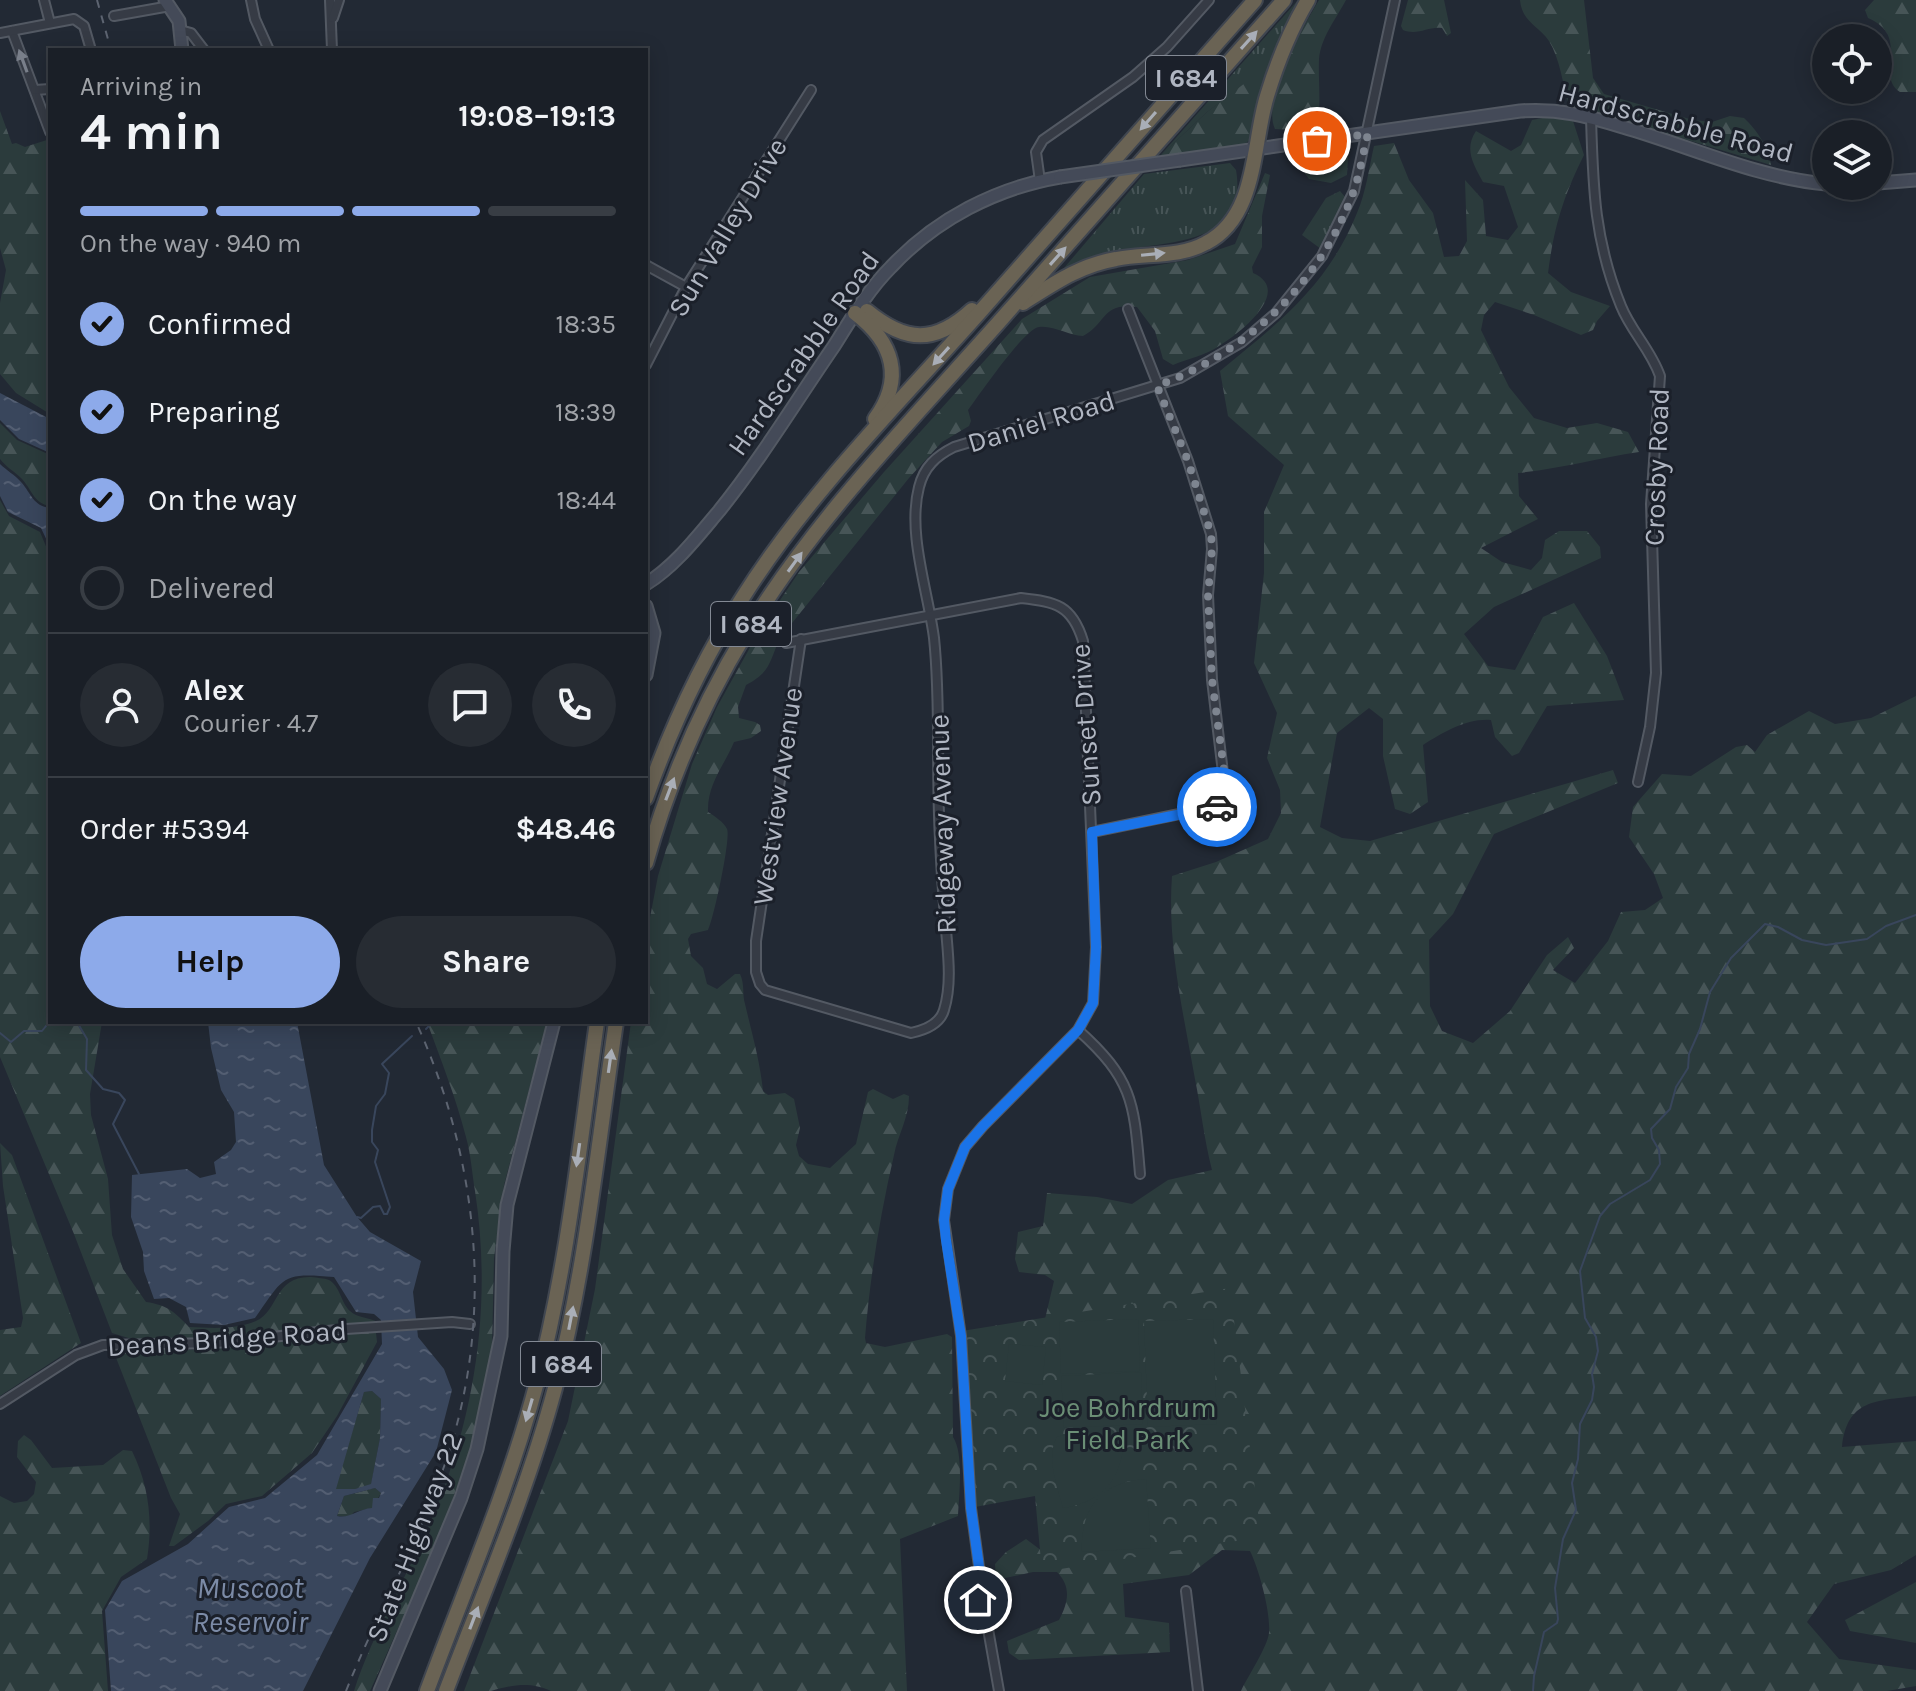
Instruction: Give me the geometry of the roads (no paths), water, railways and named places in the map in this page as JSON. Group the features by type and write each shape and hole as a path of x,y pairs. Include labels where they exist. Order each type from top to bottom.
{"highway":[{"name":"I 684","path":"648,793 684,704 729,618 785,536 1255,0"},
{"name":"I 684","path":"648,857 665,802 692,734 724,670 762,608 842,502 1284,0"},
{"path":"1006,314 1064,276 1092,265 1119,258 1186,251 1207,243 1225,229 1238,212 1247,190 1266,99 1278,61 1308,0"},
{"path":"858,310 891,329 920,336 951,327 975,307 993,298"},
{"path":"845,465 853,446 885,404 892,384 892,364 887,347 858,310"},
{"name":"I 684","path":"427,1691 504,1486 536,1383 559,1280 597,1024"},
{"name":"I 684","path":"446,1691 522,1493 557,1378 581,1260 616,1024"}],"main road":[{"path":"171,5 180,30 182,48"},
{"name":"Hardscrabble Road","path":"648,582 679,557 734,492 890,267 938,226 980,202 1040,181 1540,109 1574,112 1782,177 1812,182"},
{"path":"1892,182 1916,180"},
{"path":"648,612 654,642 648,667"},
{"name":"State Highway 22","path":"380,1691 461,1498 477,1449 501,1336 507,1205 553,1024"}],"street":[{"path":"251,0 255,19 268,48"},
{"path":"330,0 332,48"},
{"path":"332,22 339,0"},
{"path":"1040,181 1036,152 1043,140 1133,77 1167,47 1209,0"},
{"name":"Daniel Road","path":"929,614 917,509 922,477 934,459 954,447 1157,386 1201,367 1242,342 1276,313 1322,256 1355,188 1395,0"},
{"path":"44,4 50,23"},
{"path":"114,16 171,5"},
{"path":"0,33 68,19 82,23 90,48"},
{"path":"180,30 191,33 202,48"},
{"path":"12,31 48,126"},
{"path":"35,90 48,89"},
{"name":"Sun Valley Drive","path":"648,361 686,287 811,90"},
{"name":"Crosby Road","path":"1591,117 1593,189 1600,247 1622,310 1653,356 1660,376 1651,501 1656,673 1650,727 1638,782"},
{"path":"648,266 686,287"},
{"path":"1092,832 1204,811 1223,805 1226,798 1212,680 1208,595 1211,534 1188,461 1128,309"},
{"name":"Sunset Drive","path":"786,643 1021,598 1059,605 1070,613 1078,626 1085,663 1095,992 1087,1017 1078,1030 965,1147 948,1189 944,1220 961,1336 971,1508 983,1596 978,1600 976,1615 988,1629 999,1691"},
{"name":"Ridgeway Avenue","path":"754,954 760,984 765,990 911,1033 936,1023 944,1012 948,955 940,836 934,637 929,614"},
{"name":"Westview Avenue","path":"754,954 801,639"},
{"path":"1078,1030 1115,1067 1129,1096 1135,1120 1140,1174"},
{"name":"Deans Bridge Road","path":"0,1404 63,1363 98,1346 244,1341 382,1327 452,1322 470,1324"},
{"path":"1186,1591 1198,1691"},
{"path":"983,1596 994,1610 988,1629"}],"water":[{"path":"0,393 48,418 48,452 19,439 0,420"},
{"path":"0,464 19,479 36,502 48,508 48,543 41,528 8,512 0,496"},
{"name":"Muscoot Reservoir","path":"208,1024 297,1024 324,1165 370,1232 421,1261 413,1292 418,1337 444,1369 452,1390 436,1452 370,1558 303,1691 111,1691 105,1610 122,1581 188,1544 229,1507 265,1498 317,1455 382,1344 381,1320 374,1314 356,1312 334,1277 303,1276 286,1280 255,1318 224,1325 190,1323 186,1307 169,1298 154,1299 131,1217 132,1175 187,1169 200,1178 216,1174 214,1162 231,1150 236,1142 234,1112 221,1090","holes":["372,1391 381,1399 380,1438 371,1484 355,1489 336,1489 364,1392","375,1488 381,1493 379,1498 373,1498 372,1508 337,1516 344,1496"]}],"waterway":[{"path":"1533,1691 1544,1632 1558,1619 1555,1588 1563,1539 1576,1510 1572,1483 1578,1459 1580,1424 1592,1400 1594,1387 1592,1374 1598,1351 1596,1337 1585,1318 1580,1271 1600,1216 1610,1204 1650,1180 1660,1164 1659,1150 1651,1129 1670,1109 1676,1087 1688,1068 1689,1054 1710,992 1731,958 1765,924 1778,927 1802,940 1826,945 1867,939 1886,926 1916,915"},
{"path":"0,1033 11,1042 24,1031 42,1031 48,1024"},
{"path":"78,1024 87,1039 86,1070 103,1089 119,1093 125,1100 113,1124 139,1174"},
{"path":"426,1029 431,1024"},
{"path":"357,1217 361,1218 373,1207 380,1206 387,1214 390,1207 375,1162 378,1150 372,1142 372,1130 376,1106 385,1094 389,1073 382,1064 412,1036"}],"railway":[{"path":"97,0 110,48"},
{"path":"346,1691 441,1475 458,1419 469,1361 474,1304 474,1246 467,1189 455,1132 438,1076 417,1024"}],"park label":[{"name":"Joe Bohrdrum Field Park","path":"1128,1423"}]}
